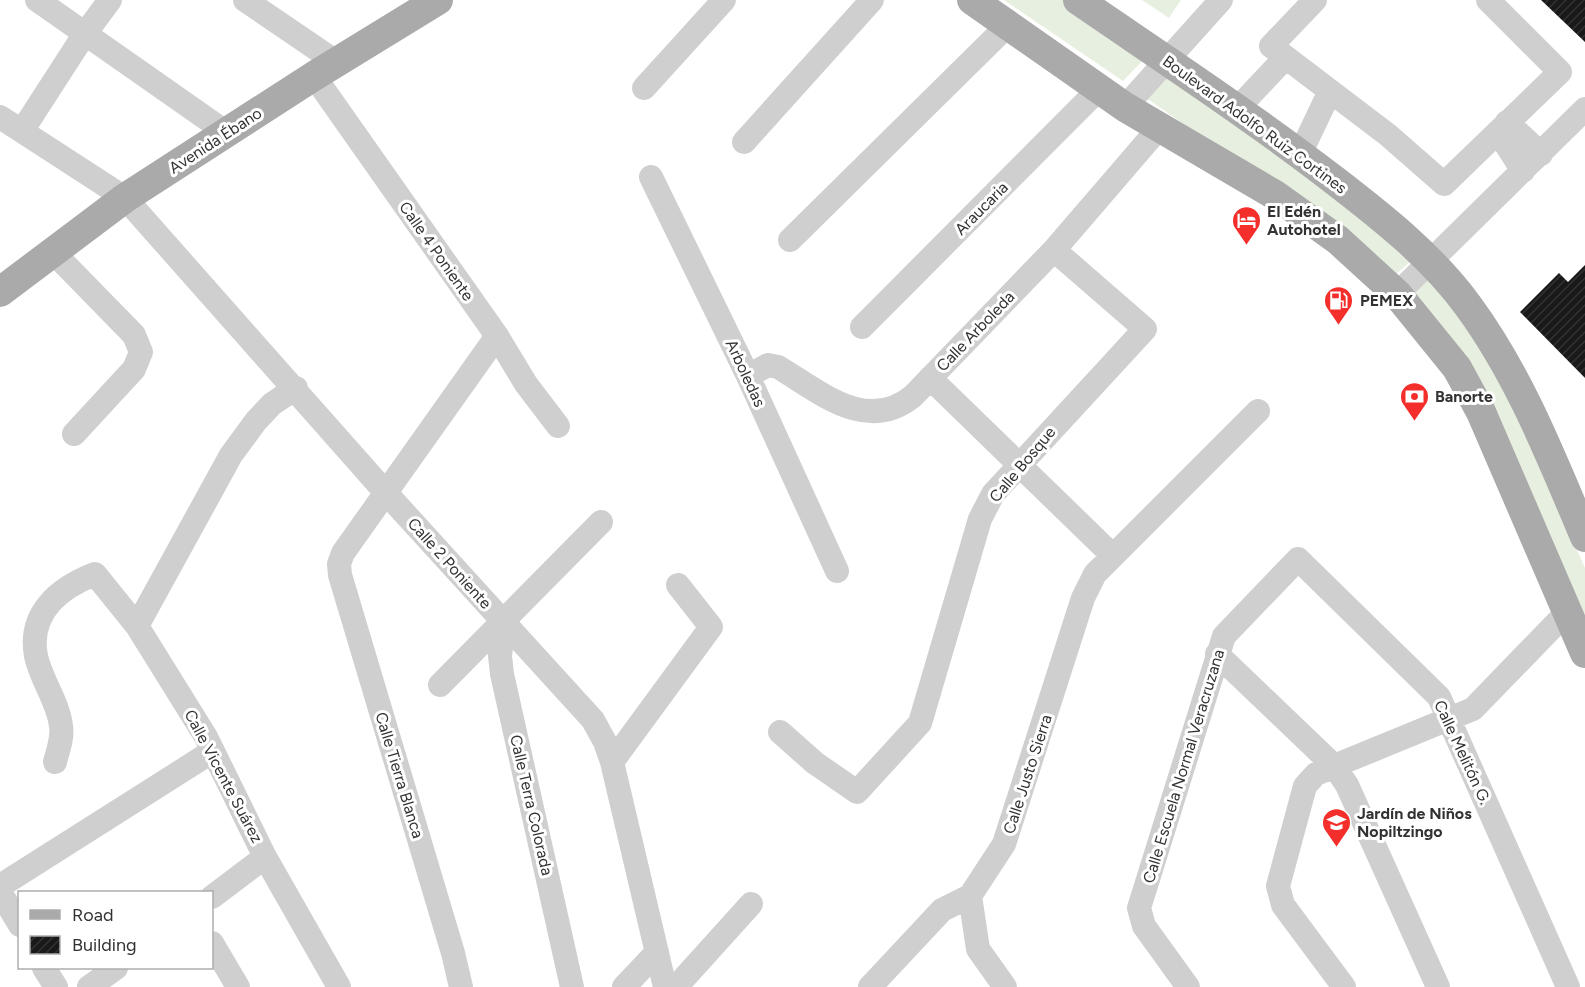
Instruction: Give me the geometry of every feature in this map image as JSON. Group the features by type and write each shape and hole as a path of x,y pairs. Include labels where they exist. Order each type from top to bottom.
{"main road":[{"name":"Avenida Ébano","path":"4,282 125,198 325,69 438,0"},
{"path":"972,0 1125,107 1275,195 1338,240 1397,294 1450,358 1472,395 1585,652"},
{"name":"Boulevard Adolfo Ruiz Cortines","path":"1078,0 1300,154 1367,206 1431,263 1468,305 1501,353 1525,396 1585,537"}],"street":[{"path":"37,0 227,133"},
{"path":"22,131 84,35 110,0"},
{"path":"244,0 325,69"},
{"path":"644,88 723,0"},
{"path":"744,142 872,0"},
{"path":"1125,107 1221,0"},
{"path":"1315,0 1271,46 1388,135 1444,184 1560,72 1488,0"},
{"path":"790,240 1008,25"},
{"path":"1237,109 1285,58"},
{"name":"Calle 4 Poniente","path":"325,69 497,336 512,364 558,426"},
{"name":"Araucaria","path":"862,327 1099,89"},
{"path":"1300,154 1330,91"},
{"path":"1397,294 1585,109"},
{"name":"Calle 2 Poniente","path":"0,117 125,198 296,388 387,494 593,720 605,742 612,762 665,987"},
{"path":"1503,127 1541,154"},
{"path":"1503,127 1523,171"},
{"name":"Calle Arboleda","path":"748,376 768,365 778,367 838,403 863,412 883,412 900,407 1054,250 1159,128"},
{"name":"Arboledas","path":"651,177 748,376 837,571"},
{"path":"52,250 134,335 141,352 134,369 74,434"},
{"name":"Calle Bosque","path":"780,732 815,763 857,792 920,723 980,519 993,494 1145,329 1054,250"},
{"path":"387,494 497,336"},
{"path":"930,378 1112,555"},
{"path":"137,626 231,455 256,420 272,404 296,388"},
{"name":"Calle Justo Sierra","path":"970,896 1004,844 1083,598 1095,574 1258,411"},
{"name":"Calle Tierra Blanca","path":"387,494 343,553 339,564 340,575 453,953 460,987"},
{"path":"440,685 601,522"},
{"name":"Calle Escuela Normal Veracruzana","path":"1188,987 1144,926 1139,908 1224,636 1298,559"},
{"name":"Calle Melitón G.","path":"1298,559 1439,698 1451,720 1568,987"},
{"name":"Calle Vicente Suárez","path":"55,762 62,726 36,656 35,635 39,617 48,603 74,582 95,574 137,626 213,751 266,857 339,987"},
{"path":"612,762 711,627 678,585"},
{"path":"1344,987 1283,905 1278,886 1305,786 1316,774 1473,709 1568,611"},
{"name":"Calle Terra Colorada","path":"504,622 502,674 572,987"},
{"path":"1217,654 1334,766 1347,785 1438,987"},
{"path":"18,922 2,896 213,751"},
{"path":"213,896 266,857"},
{"path":"870,987 942,910 970,896 978,949 1005,987"},
{"path":"676,987 751,904"},
{"path":"213,945 238,987"},
{"path":"624,987 657,952"},
{"path":"45,969 56,987"},
{"path":"89,987 115,969"}],"green space":[{"path":"1004,0 1066,0 1147,56 1123,81"},
{"path":"1142,0 1181,0 1169,18"},
{"path":"1169,71 1351,197 1412,260 1390,280 1330,227 1145,97"},
{"path":"1436,274 1494,362 1585,568 1585,631 1409,295"}],"building":[{"path":"1541,0 1585,0 1585,42"},
{"path":"1585,265 1585,378 1520,312 1559,273 1568,282"}],"place":[{"name":"El Edén Autohotel","path":"1246,246"},
{"name":"PEMEX","path":"1339,326"},
{"name":"Banorte","path":"1414,422"},
{"name":"Jardín de Niños Nopiltzingo","path":"1336,848"}]}
